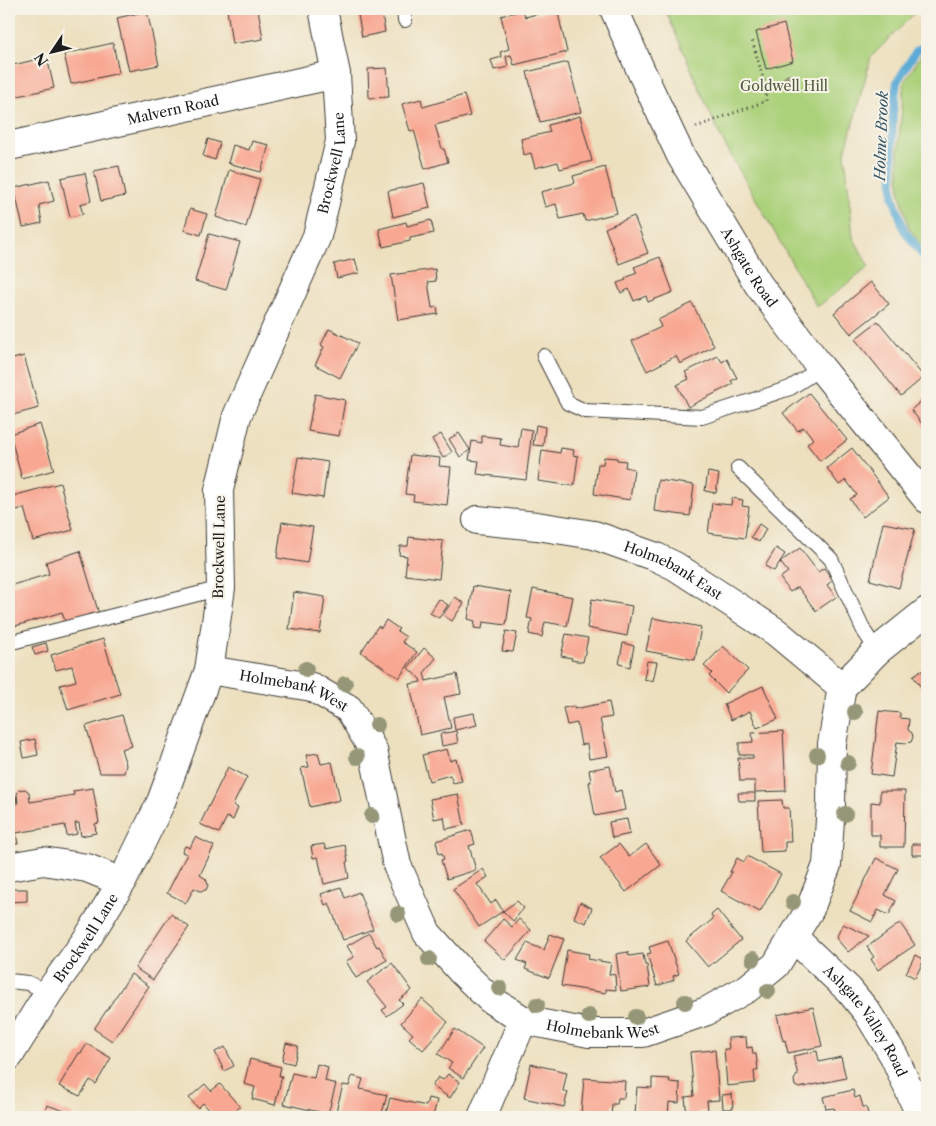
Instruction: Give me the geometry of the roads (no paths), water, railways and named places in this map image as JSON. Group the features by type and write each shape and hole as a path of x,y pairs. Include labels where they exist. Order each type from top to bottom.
{"street":[{"name":"Brockwell Lane","path":"9,1056 49,992 87,939 122,882 161,802 208,670 221,588 219,490 236,416 317,236 340,141 336,74 323,9"},
{"name":"Ashgate Road","path":"614,9 681,156 758,284 821,368 927,498"},
{"name":"Malvern Road","path":"9,146 336,74"},
{"name":"Holmebank East","path":"477,520 537,526 594,535 662,560 675,566 776,632 842,687"},
{"path":"842,687 877,651 927,611"},
{"name":"Holmebank West","path":"208,670 312,687 349,709 373,750 397,865 427,933 462,972 490,999 524,1020 589,1033 644,1033 707,1011 748,988 776,965 810,909 827,865 832,744 842,687"},
{"path":"9,868 43,861 87,868 122,882"},
{"name":"Ashgate Valley Road","path":"793,937 849,990 867,1012 894,1056 921,1117"},
{"path":"482,1117 524,1020"}],"lane":[{"path":"544,356 568,403 585,411 702,416 790,388 821,368"},
{"path":"738,468 831,559 864,631 877,651"},
{"path":"16,641 221,588"},
{"path":"9,982 28,984 49,992"}],"waterway":[{"name":"Holme Brook","path":"927,44 916,51 897,82 893,113 892,146 893,196 904,230 927,261"}],"park label":[{"name":"Goldwell Hill","path":"784,86"}]}
